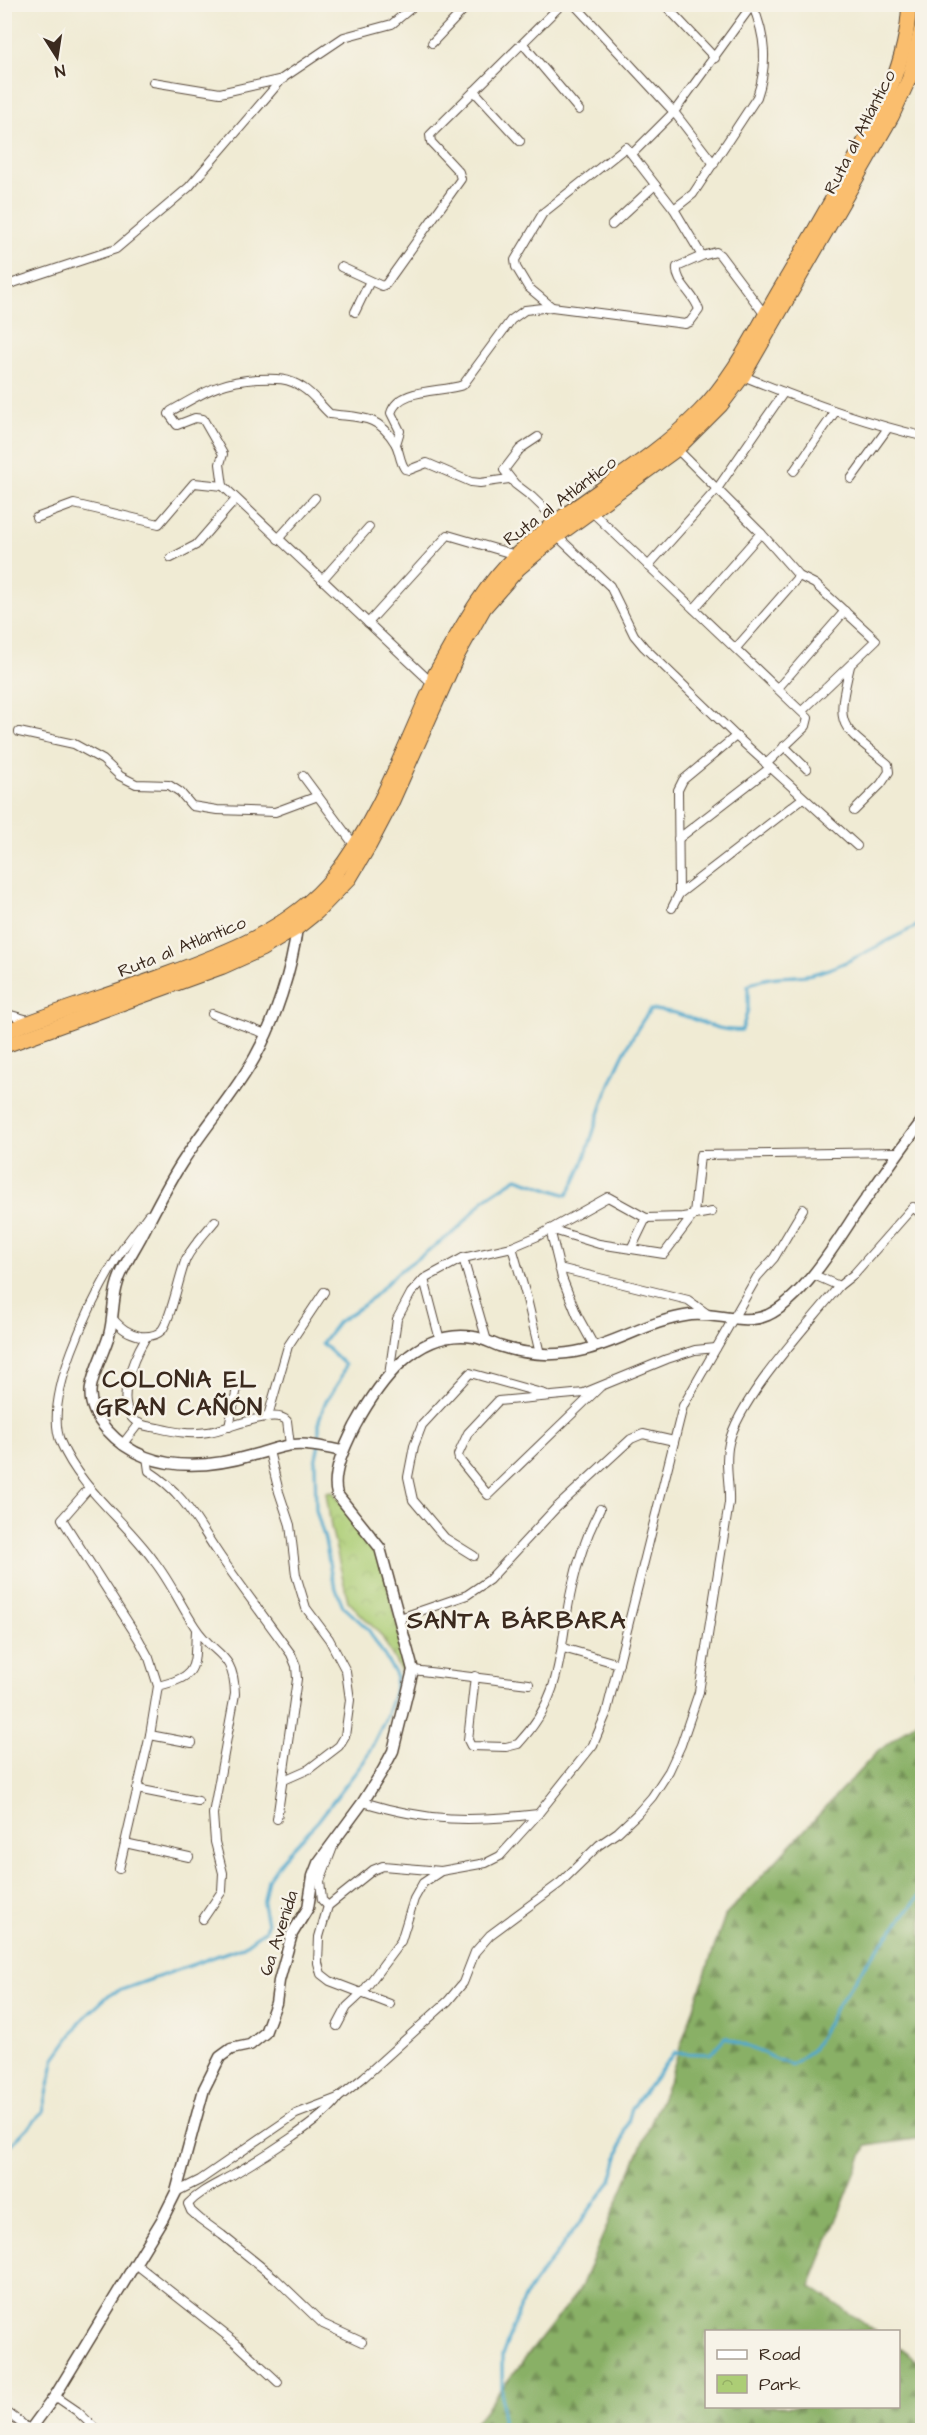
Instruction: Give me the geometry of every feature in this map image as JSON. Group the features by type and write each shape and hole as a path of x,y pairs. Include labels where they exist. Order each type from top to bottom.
{"highway":[{"name":"Ruta al Atlántico","path":"4,1046 222,967 262,949 297,928 317,912 350,878 391,804 457,656 484,608 557,529 648,457 700,412 716,392 765,315 878,116 897,69 909,24 909,4"},
{"name":"Ruta al Atlántico","path":"4,1032 185,968 264,933 306,903 332,879 355,846 393,772 433,684 435,674 482,593 516,555 591,511 677,449 721,405 743,376 892,116 909,79 922,27"}],"street":[{"path":"4,286 116,249 189,187 284,78 344,37 392,24 416,4"},
{"path":"432,42 469,4"},
{"path":"341,267 382,286 386,284 461,179 459,172 429,138 562,4"},
{"path":"574,4 674,112 714,164"},
{"path":"664,4 715,58"},
{"path":"633,153 674,112 752,5"},
{"path":"674,209 693,194 757,98 762,84 764,38 752,5"},
{"path":"523,44 579,110"},
{"path":"153,82 220,93 284,78"},
{"path":"474,92 520,141"},
{"path":"552,306 536,295 521,276 515,260 543,213 624,148 628,148 633,153 674,209 702,256"},
{"path":"612,225 655,185"},
{"path":"396,444 400,431 391,414 398,401 409,396 463,386 511,320 525,310 552,306 678,323 690,322 699,310 698,305 676,272 679,265 716,252 765,315"},
{"path":"355,312 370,281"},
{"path":"743,376 835,412 922,436"},
{"path":"433,684 223,486 220,464 223,454 203,419 195,418 177,425 169,414 206,390 236,380 278,377 292,381 306,389 330,414 352,415 376,422 396,444 405,469 410,470 427,463 471,482 509,479"},
{"path":"648,566 717,489 784,392"},
{"path":"794,471 835,412"},
{"path":"851,479 888,428"},
{"path":"538,437 520,449 506,466 504,470 509,479 532,497 557,529 609,586 634,635 644,647 736,736 856,846"},
{"path":"677,449 762,533 799,576 815,584 876,640 802,711"},
{"path":"36,519 74,504 159,524 194,483 223,486"},
{"path":"278,539 315,498"},
{"path":"171,558 196,545 236,499"},
{"path":"591,511 808,718 806,726 784,746 768,766 678,840"},
{"path":"322,580 369,527"},
{"path":"694,609 762,533"},
{"path":"368,623 448,535 516,555"},
{"path":"736,648 799,576"},
{"path":"778,688 845,611"},
{"path":"850,666 841,705 842,719 849,732 888,764 889,772 881,784 854,811"},
{"path":"19,732 74,744 103,760 120,776 135,784 169,785 180,792 192,806 217,810 275,812 318,796"},
{"path":"679,894 678,790 683,780 736,736"},
{"path":"784,746 807,769"},
{"path":"303,776 355,846"},
{"path":"672,908 679,894 803,798"},
{"path":"297,928 294,951 266,1034 235,1089 184,1159 164,1192 118,1282 113,1305 113,1319 91,1388 94,1412 122,1445 147,1457 171,1463 204,1465 290,1445 302,1444 338,1451"},
{"path":"4,1012 32,1021"},
{"path":"212,1014 266,1034"},
{"name":"6a Avenida","path":"30,2430 55,2396 181,2190 204,2089 220,2058 231,2049 250,2045 265,2033 276,2003 279,1981 292,1934 308,1908 315,1869 324,1851 363,1802 393,1751 413,1670 377,1542 337,1494 335,1488 338,1451 389,1375 404,1358 440,1340 456,1335 476,1337 526,1354 540,1354 585,1350 656,1322 694,1314 733,1318 755,1318 767,1315 780,1307 814,1275 898,1152 922,1121"},
{"path":"550,1229 599,1244 664,1254 694,1214 700,1155 898,1152"},
{"path":"164,1192 114,1262 70,1353 56,1407 60,1442 89,1488 154,1560 196,1630 231,1665 235,1686 213,1814 215,1842 223,1873 222,1892 202,1919"},
{"path":"389,1375 397,1319 411,1293 424,1279 463,1258 512,1247 608,1197 646,1218 683,1217 712,1212"},
{"path":"362,2342 323,2324 275,2278 191,2211 188,2204 197,2195 234,2175 333,2106 338,2098 448,2001 463,1983 475,1952 490,1935 560,1883 599,1845 618,1832 637,1814 669,1771 690,1724 699,1692 729,1503 726,1463 729,1442 739,1417 762,1383 839,1286 860,1267 913,1207 922,1215"},
{"path":"390,2004 330,1981 321,1974 318,1963 319,1937 328,1906 373,1870 383,1866 441,1871 486,1863 500,1856 538,1814 592,1745 606,1714 683,1406 757,1277 774,1258 802,1209"},
{"path":"631,1249 646,1218"},
{"path":"113,1319 122,1329 146,1337 155,1335 161,1330 166,1322 177,1282 188,1255 215,1221"},
{"path":"550,1229 560,1268 577,1315 594,1346"},
{"path":"512,1247 540,1354"},
{"path":"463,1258 487,1341"},
{"path":"560,1268 688,1300 711,1316"},
{"path":"814,1275 839,1286"},
{"path":"424,1279 440,1340"},
{"path":"268,1416 288,1346 324,1292"},
{"path":"146,1337 137,1352 128,1377 125,1404 129,1414 139,1423 181,1434 208,1432 268,1416 285,1418 290,1445"},
{"path":"600,1387 488,1495 458,1455 468,1433 498,1401 573,1395 600,1387 667,1359 695,1350 716,1348"},
{"path":"474,1556 445,1538 413,1500 408,1477 417,1434 422,1425 470,1373 551,1396"},
{"path":"229,1427 238,1383"},
{"path":"122,1445 139,1423"},
{"path":"400,1618 467,1595 489,1580 555,1509 631,1439 643,1434 674,1441"},
{"path":"269,1451 290,1525 296,1575 306,1608 329,1639 346,1671 350,1685 345,1736 339,1746 309,1769 284,1780"},
{"path":"147,1457 149,1471 171,1486 183,1498 220,1556 291,1654 297,1666 284,1780 277,1819"},
{"path":"89,1488 62,1519 150,1658 158,1686 150,1735 119,1869"},
{"path":"476,1676 468,1740 471,1746 506,1747 518,1744 533,1726 551,1693 557,1676 574,1579 587,1534 600,1509"},
{"path":"158,1686 179,1681 189,1674 194,1665 196,1630"},
{"path":"563,1648 619,1664"},
{"path":"413,1670 529,1684"},
{"path":"150,1735 192,1743"},
{"path":"137,1789 198,1801"},
{"path":"363,1802 390,1810 450,1820 485,1820 538,1814"},
{"path":"328,1906 322,1900 320,1881 339,1833"},
{"path":"125,1843 189,1857"},
{"path":"337,2026 347,2007 362,1993 401,1941 414,1899 423,1883 441,1871"},
{"path":"181,2190 296,2114 338,2098"},
{"path":"181,2190 197,2195"},
{"path":"136,2265 236,2343 278,2382"},
{"path":"55,2396 77,2411 97,2430"},
{"path":"4,2410 30,2430"}],"green space":[{"path":"332,1491 379,1549 409,1674 404,1677 381,1635 348,1601 331,1527 326,1492"},
{"path":"922,1717 922,2138 866,2146 810,2286 874,2330 705,2330 705,2408 900,2408 900,2349 922,2365 922,2430 469,2430 580,2289 668,2083 725,1916 876,1753"}],"waterway":[{"path":"4,2152 43,2112 55,2058 82,2020 110,1994 242,1947 265,1930 267,1924 263,1904 268,1879 283,1858 318,1821 365,1760 384,1722 394,1693 396,1675 368,1629 343,1606 332,1579 325,1540 316,1510 315,1462 319,1444 319,1420 325,1403 340,1380 345,1365 322,1343 338,1322 368,1302 397,1273 457,1230 486,1198 517,1178 567,1195 582,1166 615,1073 634,1034 650,1010 675,1013 719,1028 742,1030 748,1009 748,986 763,979 812,974 825,970 864,953 915,927 922,921"},
{"path":"922,1667 917,1671 921,1716 922,1775"},
{"path":"499,2430 502,2428 502,2356 525,2295 611,2181 632,2108 674,2053 710,2054 725,2037 791,2065 812,2050 840,2001 868,1961 921,1894 922,1887"}],"district":[{"name":"COLONIA EL GRAN CAÑÓN","path":"180,1394"},
{"name":"SANTA BÁRBARA","path":"517,1621"}]}
